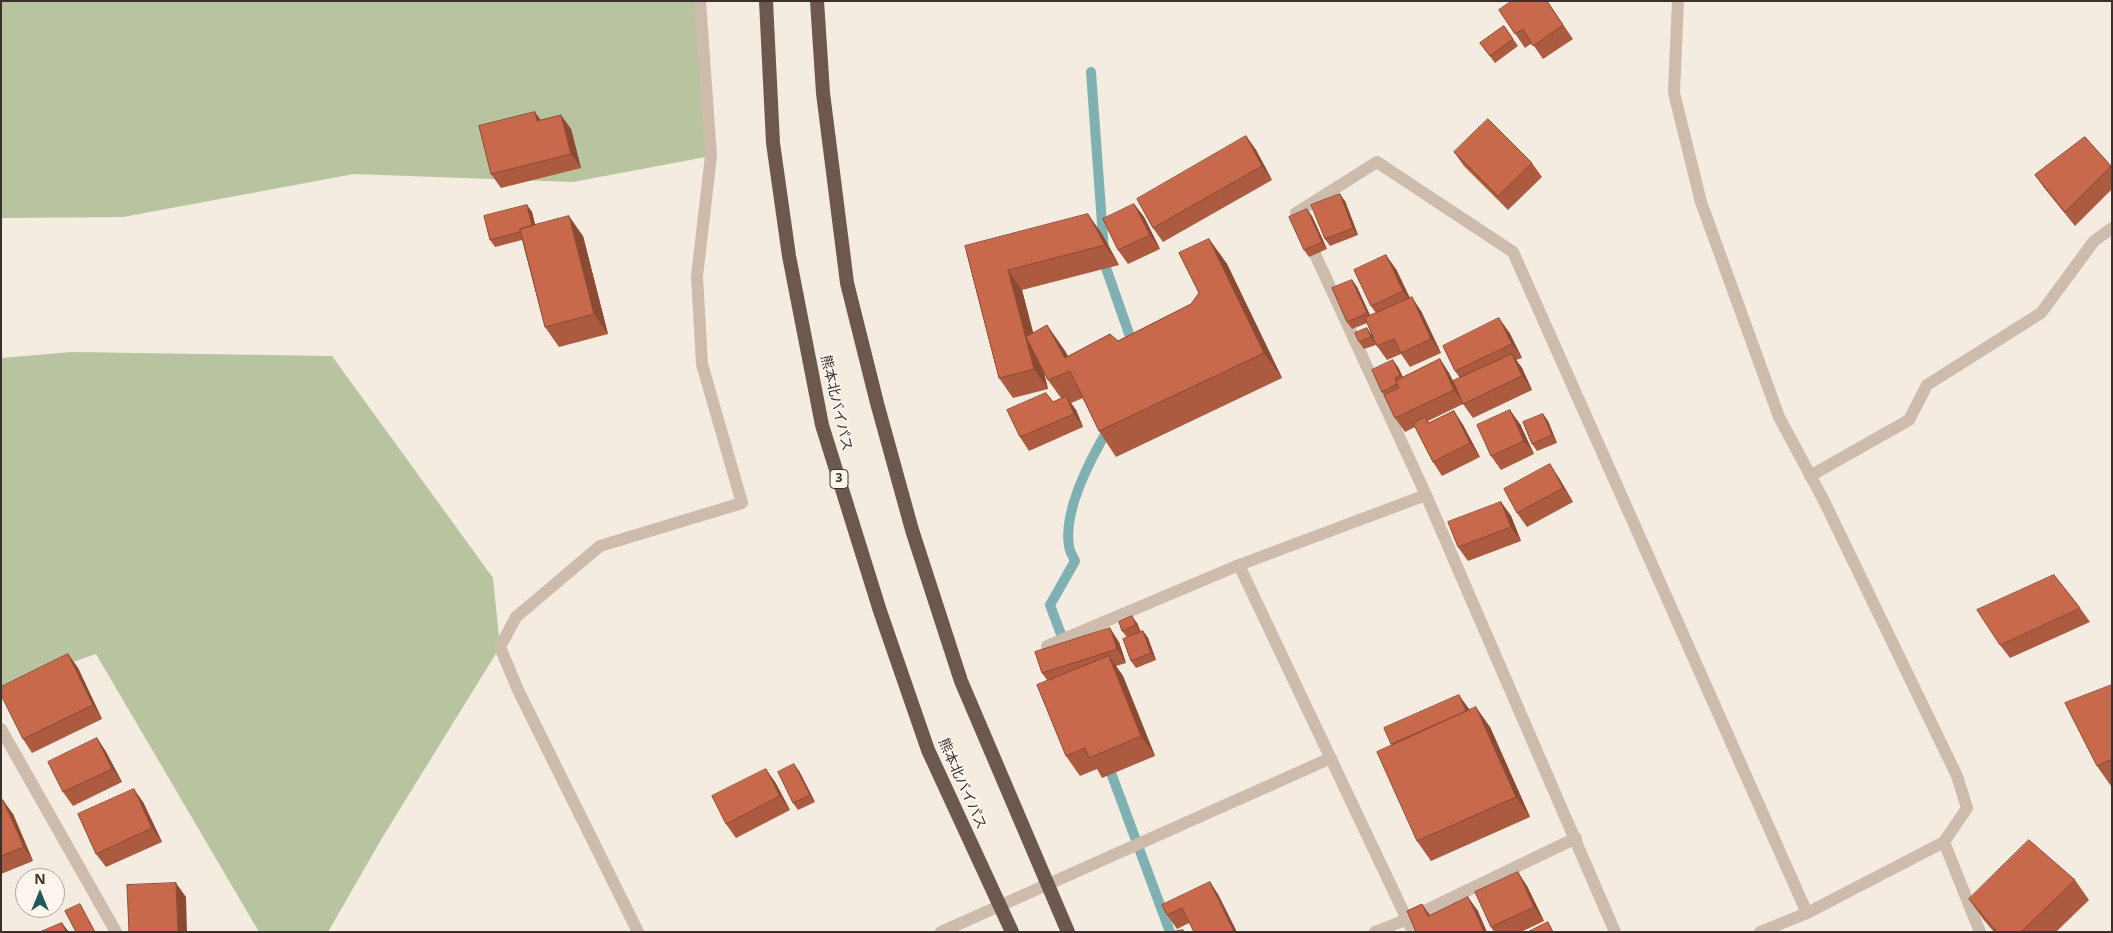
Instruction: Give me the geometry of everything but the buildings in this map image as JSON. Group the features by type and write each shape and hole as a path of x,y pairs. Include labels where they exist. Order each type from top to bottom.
{"highway":[{"name":"熊本北バイパス","path":"766,1 773,143 789,256 822,425 880,611 928,750 1012,932"},
{"path":"817,1 823,94 847,284 877,403 912,530 961,681 1046,885 1068,932"}],"street":[{"path":"638,932 518,690 500,647 516,617 600,546 742,503 702,364 697,276 711,156 700,1"},
{"path":"1678,1 1674,93 1701,202 1779,417 1810,476 1957,776 1968,808 1944,842 1807,913 1760,932"},
{"path":"1615,932 1576,838 1426,495 1296,212 1377,162 1513,252 1807,913"},
{"path":"1810,476 1908,420 1927,385 2040,313 2094,241 2112,228"},
{"path":"1047,646 1239,565 1426,495"},
{"path":"1239,565 1413,932"},
{"path":"1,729 116,932"},
{"path":"940,932 1330,758"},
{"path":"1375,932 1408,919 1576,838"},
{"path":"1944,842 1980,932"}],"green space":[{"path":"1,1 695,1 711,156 573,182 354,174 123,217 1,218"},
{"path":"72,352 332,356 493,578 500,647 382,838 328,932 259,932 96,654 1,687 1,358"}],"waterway":[{"path":"1091,72 1105,265 1134,348"},
{"path":"1065,645 1050,605 1075,561 1069,548 1068,532 1070,516 1080,484 1110,426"},
{"path":"1107,762 1170,932"}]}
